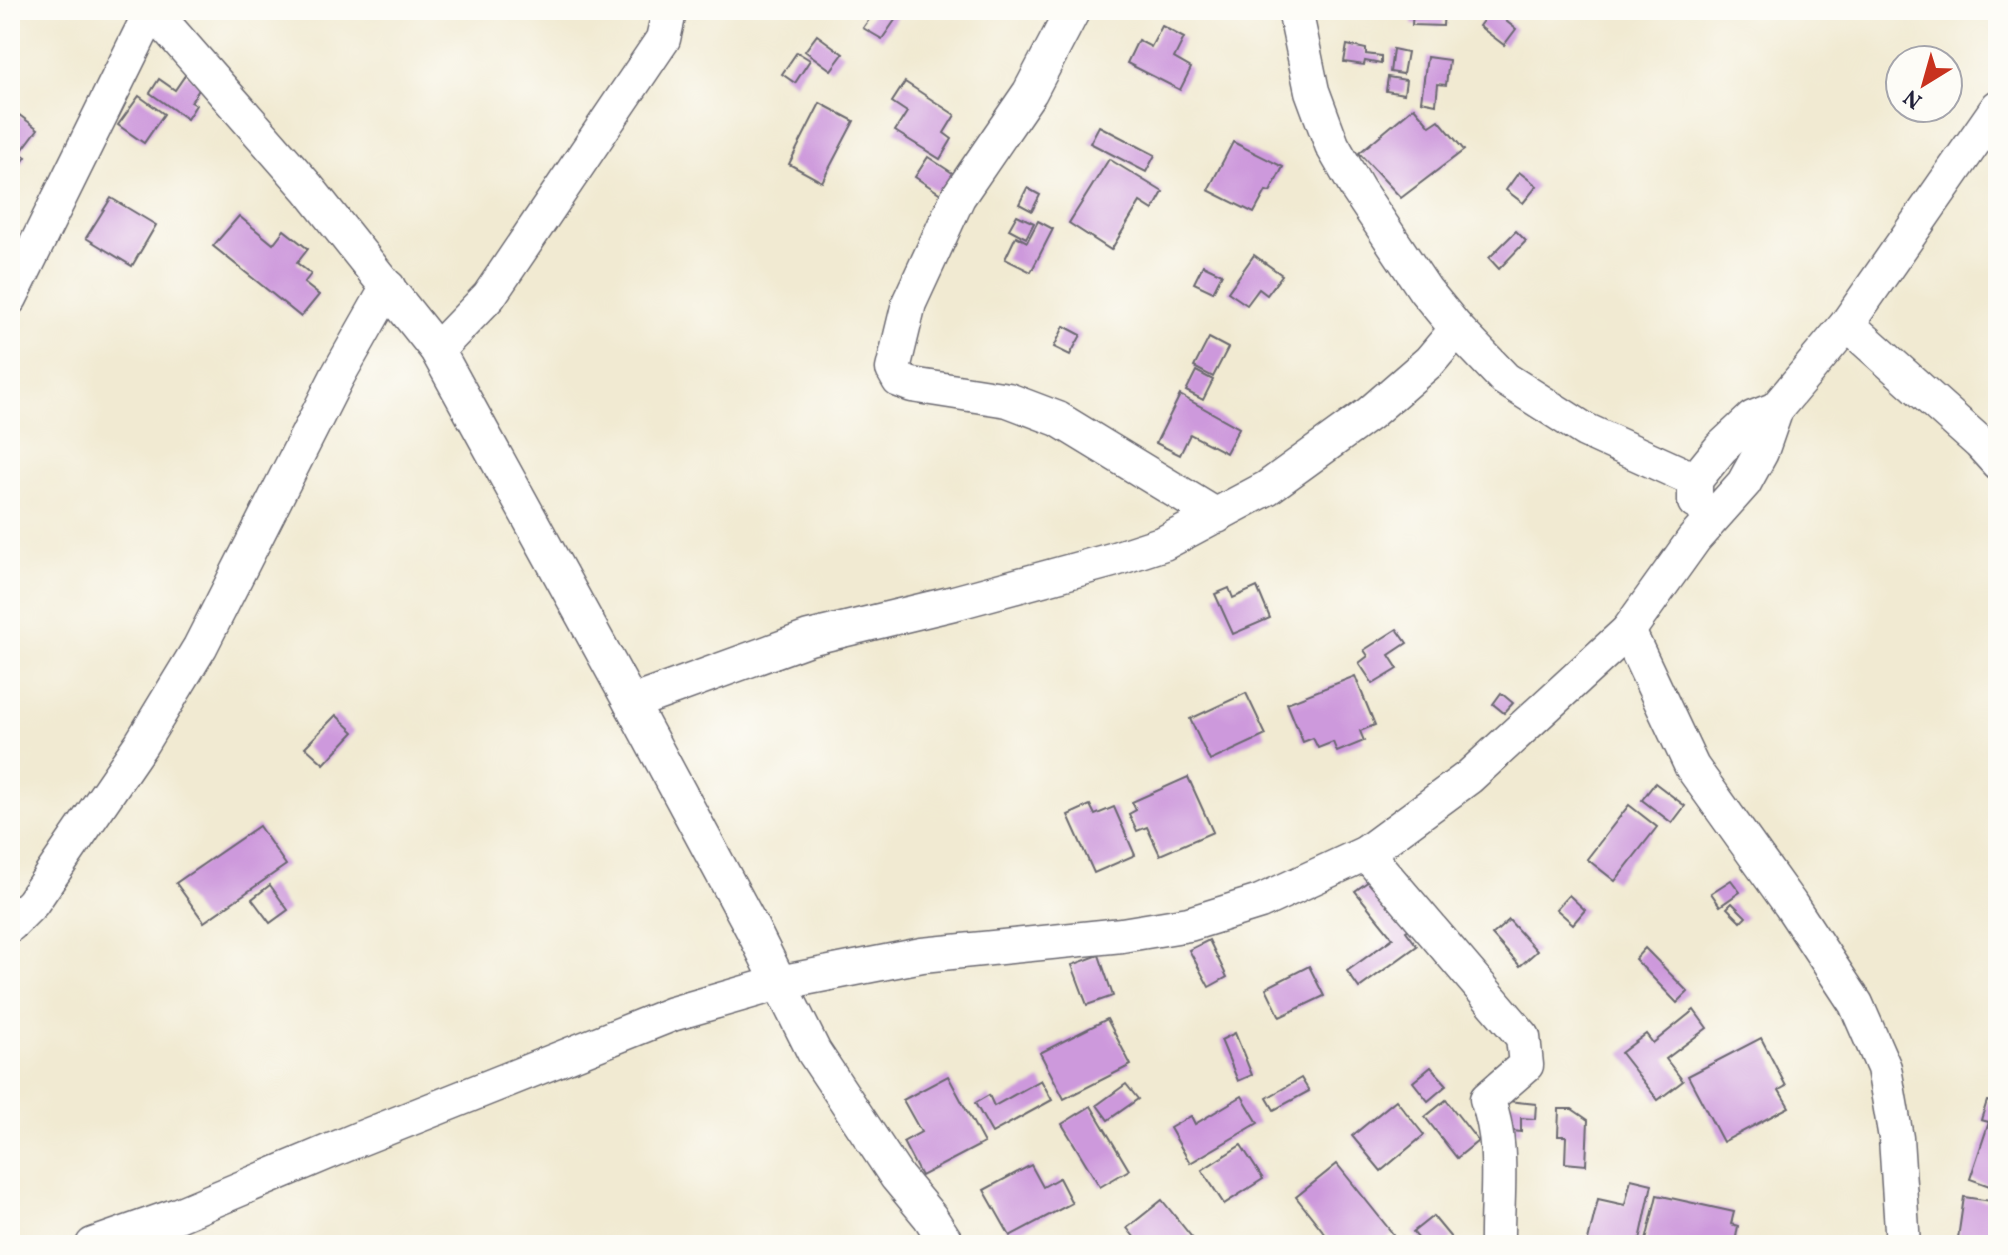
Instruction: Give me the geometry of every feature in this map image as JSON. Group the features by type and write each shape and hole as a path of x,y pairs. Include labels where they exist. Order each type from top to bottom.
{"street":[{"path":"10,298 152,10 308,188 437,350 631,703 814,1052 897,1177 948,1245"},
{"path":"437,350 489,296 627,93 663,39 667,10"},
{"path":"1073,10 1030,92 958,197 909,303 893,369 899,380 912,385 1008,400 1058,419 1217,516"},
{"path":"1295,10 1312,91 1332,145 1425,290 1457,329 1505,379 1585,430 1695,480"},
{"path":"93,1245 178,1215 672,1014 779,983 922,955 1122,935 1189,924 1260,902 1366,853 1469,777 1628,631 1694,539 1744,483 1761,452 1776,409 1847,324 1998,107"},
{"path":"10,925 32,903 141,744 200,647 337,377 388,287"},
{"path":"1847,324 1980,443 1998,463"},
{"path":"631,703 809,638 954,603 1164,543 1267,488 1369,414 1430,361 1457,329"},
{"path":"1694,539 1695,480 1721,448 1753,418 1776,409"},
{"path":"1628,631 1692,767 1790,904 1856,1004 1884,1068 1896,1138 1903,1245"},
{"path":"1366,853 1523,1037 1526,1065 1487,1099 1496,1122 1498,1149 1497,1245"}],"building":[{"path":"876,10 902,10 882,39 863,28"},
{"path":"1413,10 1444,10 1443,26 1412,25"},
{"path":"1491,10 1513,12 1506,21 1516,29 1504,45 1479,26"},
{"path":"1162,26 1184,38 1174,58 1191,68 1180,90 1127,63 1138,40 1151,47"},
{"path":"817,35 843,54 831,70 805,51"},
{"path":"1347,45 1366,49 1366,54 1381,56 1381,64 1344,62"},
{"path":"1393,49 1407,52 1403,74 1390,72"},
{"path":"797,52 810,60 795,83 782,74"},
{"path":"1427,57 1449,60 1446,85 1438,84 1436,104 1421,101"},
{"path":"186,74 202,85 191,102 196,105 187,119 150,93 159,79 175,90"},
{"path":"1388,77 1406,80 1404,94 1386,91"},
{"path":"905,82 955,115 944,133 952,139 940,159 895,131 907,112 892,102"},
{"path":"139,96 164,114 144,143 118,125"},
{"path":"820,103 854,121 822,182 789,164"},
{"path":"1414,107 1430,126 1439,120 1464,150 1401,198 1359,153"},
{"path":"10,108 38,129 20,153 26,157 10,178"},
{"path":"1099,126 1155,155 1146,172 1090,143"},
{"path":"1233,142 1283,167 1254,213 1208,190"},
{"path":"928,157 960,178 947,198 915,177"},
{"path":"1109,159 1163,192 1153,210 1140,202 1111,250 1069,223"},
{"path":"1519,172 1537,186 1523,203 1506,190"},
{"path":"1027,188 1040,195 1032,211 1019,204"},
{"path":"111,198 156,225 132,266 86,238"},
{"path":"1017,215 1034,223 1026,238 1009,229"},
{"path":"239,216 273,244 284,230 308,249 297,263 311,274 304,283 319,295 301,317 213,246"},
{"path":"1038,221 1053,229 1031,272 1005,259 1016,236 1027,242"},
{"path":"1516,231 1526,241 1499,269 1489,258"},
{"path":"1254,255 1282,275 1267,295 1259,289 1247,305 1228,292"},
{"path":"1203,265 1222,274 1213,292 1194,283"},
{"path":"1064,326 1081,335 1070,355 1054,347"},
{"path":"1209,338 1228,348 1213,377 1194,367"},
{"path":"1196,371 1213,380 1203,400 1186,391"},
{"path":"1180,395 1239,428 1226,453 1190,434 1180,455 1156,443"},
{"path":"1257,587 1270,618 1233,634 1215,594 1229,588 1233,598"},
{"path":"1397,629 1407,643 1389,655 1398,669 1373,684 1359,663 1368,656 1364,650"},
{"path":"1355,676 1375,725 1360,731 1364,741 1337,752 1333,742 1318,748 1313,738 1303,742 1287,703"},
{"path":"1246,693 1266,735 1210,761 1190,719"},
{"path":"1501,693 1513,703 1504,713 1493,704"},
{"path":"336,715 354,732 324,764 305,747"},
{"path":"1188,777 1213,832 1160,855 1147,827 1137,831 1129,814 1136,810 1132,802"},
{"path":"1655,783 1685,806 1672,823 1642,800"},
{"path":"1090,805 1095,815 1114,807 1135,855 1094,873 1068,815"},
{"path":"1629,805 1657,827 1615,881 1587,859"},
{"path":"259,826 286,865 204,922 176,883"},
{"path":"1373,878 1412,927 1406,931 1417,946 1359,988 1347,971 1393,938 1355,891"},
{"path":"1731,880 1740,892 1720,906 1711,893"},
{"path":"270,885 288,910 270,923 252,899"},
{"path":"1569,895 1585,910 1573,924 1556,909"},
{"path":"1732,903 1746,917 1741,922 1727,908"},
{"path":"1509,920 1537,951 1520,966 1492,935"},
{"path":"1209,940 1227,977 1209,987 1189,950"},
{"path":"1645,948 1688,992 1677,1003 1635,959"},
{"path":"1099,955 1113,996 1087,1005 1072,965"},
{"path":"1309,966 1324,996 1280,1017 1266,988"},
{"path":"1694,1010 1707,1028 1666,1059 1683,1081 1658,1100 1621,1053 1646,1034 1653,1043"},
{"path":"1107,1019 1131,1065 1064,1099 1040,1053"},
{"path":"1235,1033 1252,1075 1238,1081 1221,1040"},
{"path":"1761,1038 1786,1086 1779,1090 1789,1107 1723,1142 1688,1076"},
{"path":"1431,1067 1447,1085 1428,1101 1413,1082"},
{"path":"948,1076 984,1143 921,1176 903,1142 921,1132 903,1100"},
{"path":"1301,1078 1309,1091 1274,1110 1267,1098"},
{"path":"1041,1080 1052,1100 992,1133 975,1103 989,1095 994,1106"},
{"path":"1126,1084 1138,1099 1108,1120 1097,1105"},
{"path":"1242,1096 1258,1123 1190,1163 1170,1128 1191,1116 1195,1124"},
{"path":"1396,1100 1424,1135 1381,1171 1352,1136"},
{"path":"1446,1100 1478,1141 1457,1158 1425,1117"},
{"path":"1508,1101 1536,1104 1535,1119 1521,1118 1521,1132 1506,1130"},
{"path":"1987,1101 1998,1104 1998,1189 1970,1179 1989,1122 1981,1120"},
{"path":"1091,1106 1129,1170 1100,1187 1062,1124"},
{"path":"1559,1109 1572,1109 1588,1120 1586,1165 1565,1163 1566,1136 1558,1136"},
{"path":"1241,1145 1263,1179 1224,1204 1202,1170"},
{"path":"1337,1164 1393,1234 1380,1245 1334,1245 1296,1197"},
{"path":"1031,1165 1043,1187 1059,1178 1072,1203 1010,1236 984,1190"},
{"path":"1631,1179 1652,1184 1639,1245 1587,1245 1598,1199 1625,1205"},
{"path":"1657,1195 1734,1212 1731,1224 1738,1226 1735,1243 1645,1245"},
{"path":"1964,1197 1998,1202 1998,1245 1957,1245"},
{"path":"1162,1200 1198,1245 1126,1245 1135,1238 1127,1228"},
{"path":"1433,1216 1452,1239 1445,1245 1424,1245 1413,1232"}]}
